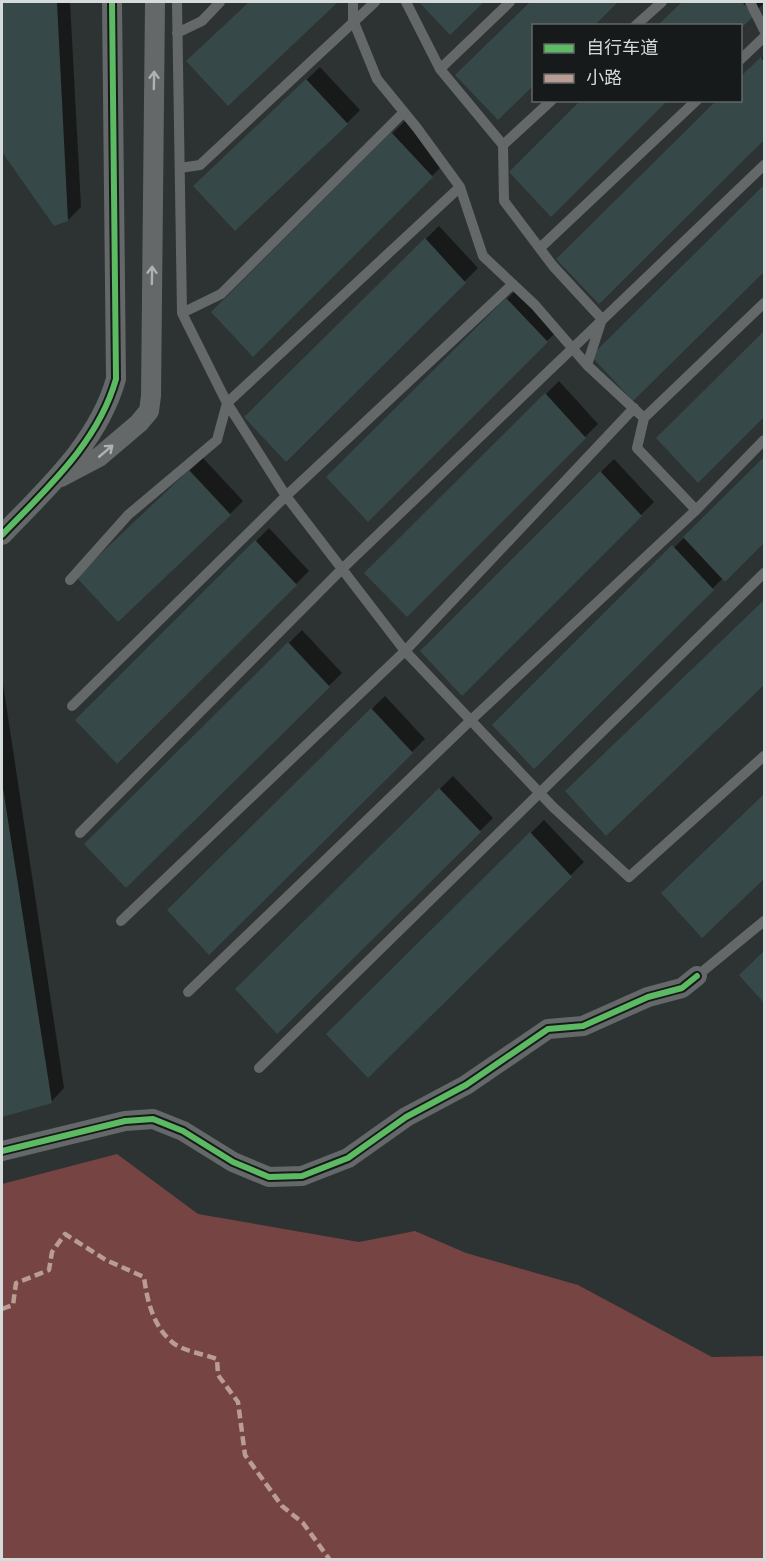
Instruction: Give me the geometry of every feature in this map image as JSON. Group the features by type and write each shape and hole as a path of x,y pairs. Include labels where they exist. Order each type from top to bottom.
{"street":[{"path":"2,536 56,480 90,435 109,403 116,379 112,2"},
{"path":"56,480 99,457 149,411 155,2"},
{"path":"2,1151 125,1121 153,1119 183,1131 233,1162 269,1177 302,1176 348,1158 406,1117 466,1085 548,1029 583,1026 648,997 682,988 697,976"}],"lane":[{"path":"177,2 183,313 227,403 286,496 405,651 541,793 629,877 765,756"},
{"path":"177,33 202,21 220,2"},
{"path":"353,2 353,20 377,79 460,187 483,256 535,304 587,365 644,418"},
{"path":"180,168 200,165 353,20 375,2"},
{"path":"406,2 440,69 503,145 504,201 540,248 602,319"},
{"path":"440,69 510,2"},
{"path":"637,24 662,2"},
{"path":"750,2 765,30"},
{"path":"742,59 765,37"},
{"path":"503,145 550,102"},
{"path":"540,248 695,102"},
{"path":"183,313 221,294 404,112"},
{"path":"80,833 342,569 765,165"},
{"path":"70,580 128,514 217,440 227,403 460,187"},
{"path":"72,706 286,496 513,284"},
{"path":"696,510 637,448 644,418 765,303"},
{"path":"587,365 602,319"},
{"path":"121,921 405,651 634,408"},
{"path":"188,992 471,720 696,510 765,440"},
{"path":"259,1068 765,573"},
{"path":"697,976 765,921"}],"shaded area":[{"path":"117,1154 198,1214 359,1242 415,1231 466,1253 578,1285 712,1357 764,1356 764,1559 2,1559 2,1184"}],"building":[{"path":"2,2 57,2 68,221 54,226 2,152"},
{"path":"249,2 338,2 228,106 186,61"},
{"path":"419,2 484,2 450,35"},
{"path":"530,2 618,2 596,24 532,24 532,87 498,120 455,75"},
{"path":"682,2 742,2 755,15 742,27 742,24 659,24"},
{"path":"761,57 764,62 764,140 599,304 556,259 715,102 742,102 742,75"},
{"path":"306,79 348,124 235,231 193,186"},
{"path":"579,102 666,102 551,217 509,172"},
{"path":"391,132 433,177 253,357 211,312"},
{"path":"764,185 764,272 633,401 591,356"},
{"path":"425,238 466,283 286,462 244,417"},
{"path":"506,298 548,342 368,522 326,477"},
{"path":"764,331 764,417 698,483 656,438"},
{"path":"545,393 586,438 407,617 364,573"},
{"path":"764,457 764,543 725,582 683,537"},
{"path":"189,470 231,515 118,622 76,577"},
{"path":"600,471 642,516 462,696 420,651"},
{"path":"255,540 297,585 117,764 75,720"},
{"path":"672,545 714,590 534,769 492,725"},
{"path":"764,600 764,685 606,836 565,791"},
{"path":"288,642 330,687 126,888 84,844"},
{"path":"371,708 413,753 209,955 167,910"},
{"path":"2,782 52,1103 2,1117"},
{"path":"439,788 481,832 277,1034 235,989"},
{"path":"764,794 764,879 702,938 661,893"},
{"path":"530,832 572,877 368,1078 326,1034"},
{"path":"764,951 764,1003 739,975"}],"marked path":[{"path":"2,1309 13,1305 16,1283 49,1270 52,1252 65,1234 106,1260 144,1277 152,1312 165,1336 181,1348 217,1359 218,1375 238,1402 245,1455 282,1506 303,1523 330,1560"}],"cycle path":[{"path":"2,535 53,482 84,444 108,402 116,379 112,2"},
{"path":"2,1151 125,1121 153,1119 183,1131 233,1162 269,1177 302,1176 348,1158 406,1117 466,1085 548,1029 583,1026 648,997 682,988 697,976"}]}
